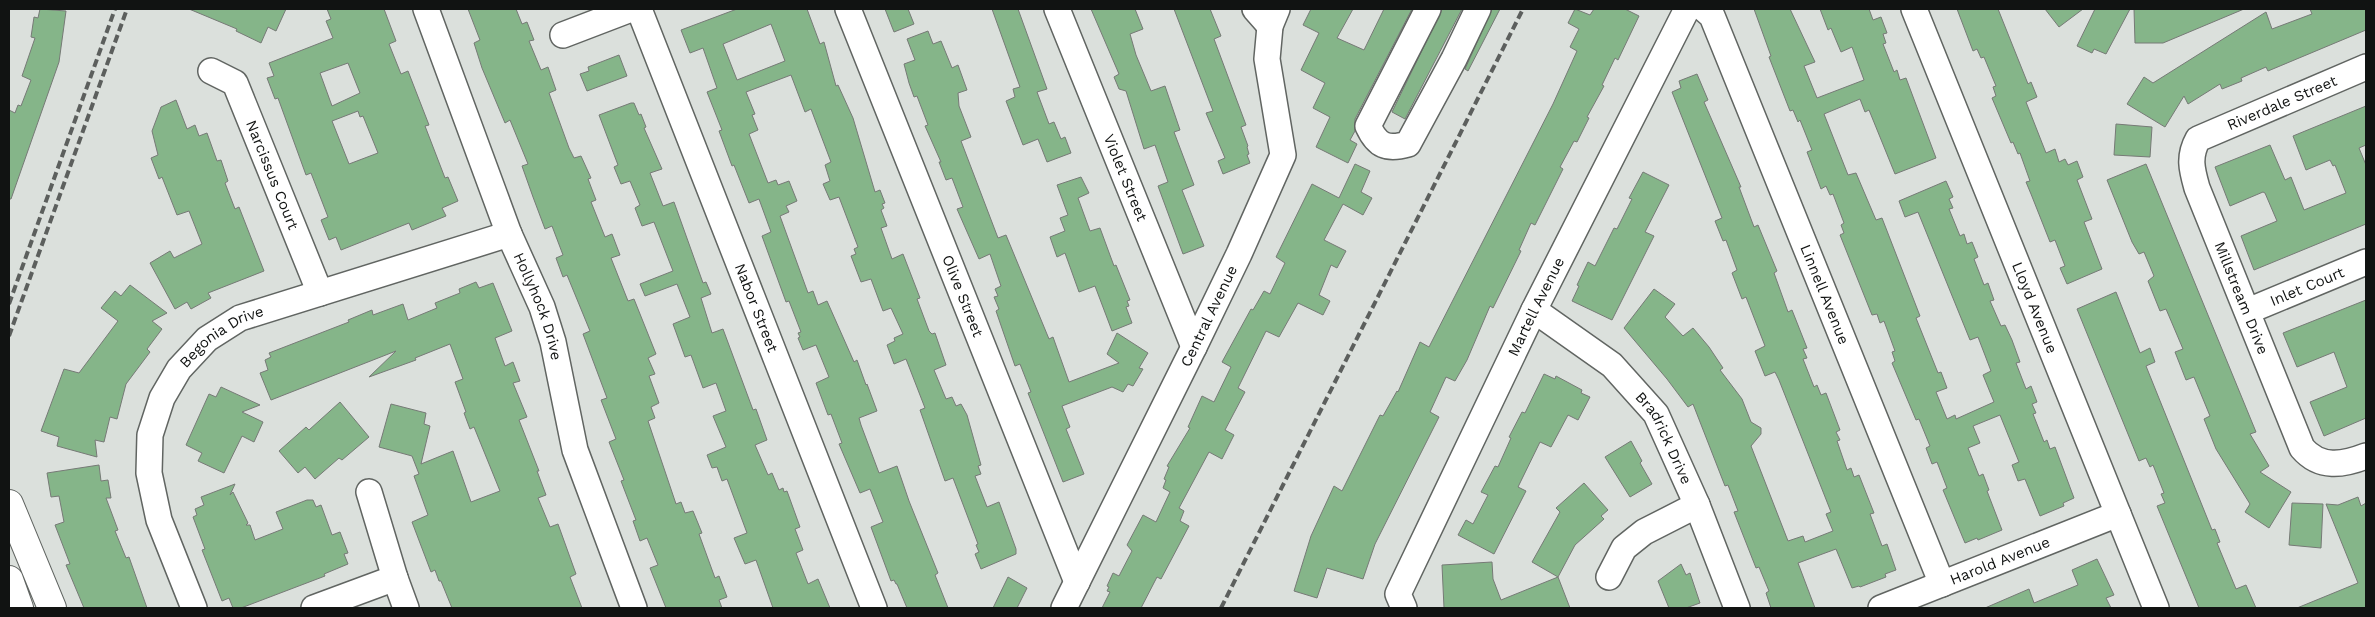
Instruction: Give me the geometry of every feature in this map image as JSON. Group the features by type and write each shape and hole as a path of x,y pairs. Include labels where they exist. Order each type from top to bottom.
{"main road":[{"path":"9,504 52,608"},
{"path":"9,580 19,608"}],"street":[{"name":"Hollyhock Drive","path":"426,9 508,234 542,307 553,342 575,450 634,608"},
{"path":"564,35 631,9"},
{"name":"Nabor Street","path":"639,9 874,608"},
{"name":"Olive Street","path":"848,9 1077,582"},
{"name":"Violet Street","path":"1057,9 1194,347"},
{"path":"1428,9 1368,126 1373,138 1383,145 1396,148 1408,144 1454,59 1478,9"},
{"name":"Martell Avenue","path":"1404,608 1398,594 1534,310 1686,9"},
{"name":"Linnell Avenue","path":"1704,9 1712,16 1942,584"},
{"name":"Lloyd Avenue","path":"1914,9 2156,608"},
{"name":"Central Avenue","path":"1064,608 1239,254 1283,155 1267,59 1267,15"},
{"name":"Riverdale Street","path":"2198,139 2366,67"},
{"name":"Narcissus Court","path":"211,71 235,83 320,293"},
{"name":"Millstream Drive","path":"2198,139 2193,148 2190,164 2197,188 2298,439 2308,455 2320,462 2332,465 2366,456"},
{"name":"Begonia Drive","path":"194,608 159,520 149,473 150,435 162,398 179,370 207,339 240,318 508,234"},
{"name":"Inlet Court","path":"2248,311 2366,262"},
{"name":"Bradrick Drive","path":"1534,310 1612,365 1656,414 1697,505 1737,608"},
{"path":"369,492 406,608"},
{"path":"1609,577 1624,548 1644,532 1697,505"},
{"name":"Harold Avenue","path":"1881,608 2118,514"},
{"path":"314,608 395,578"}],"building":[{"path":"40,9 66,11 59,62 11,199 9,199 9,110 15,113 18,105 21,106 31,80 22,76 35,38 31,37 34,17 38,18"},
{"path":"189,9 286,9 276,31 268,27 261,43 236,31 237,29"},
{"path":"327,9 384,9 396,41 389,44 401,74 408,71 429,125 425,126 445,178 448,177 458,201 442,208 446,216 412,230 409,223 341,250 336,237 329,240 321,220 328,217 311,173 306,175 278,98 275,99 267,78 274,76 269,63 333,38 326,21 331,19","holes":["348,63 360,93 332,106 320,73","358,111 360,117 363,116 378,153 349,164 332,121"]},
{"path":"468,9 516,9 522,24 527,22 534,40 529,41 541,70 548,67 556,90 549,93 569,148 574,158 581,156 591,178 588,179 596,200 591,202 605,237 612,234 620,255 611,258 628,301 634,299 656,354 648,358 655,374 649,376 659,403 651,407 655,418 648,421 676,504 681,502 685,513 693,511 702,533 699,534 715,578 719,576 727,597 719,600 722,608 666,608 650,568 658,565 647,538 640,541 633,521 636,520 621,481 624,480 609,442 616,439 601,400 607,398 583,334 590,331 567,275 563,277 556,258 563,255 552,226 545,229 522,166 528,164 510,120 505,123 482,68 474,43 480,40"},
{"path":"737,9 807,9 820,44 824,42 836,86 838,85 853,118 875,192 880,190 885,203 882,204 884,208 881,210 887,226 881,228 892,259 903,254 920,298 917,299 929,331 932,334 935,333 946,365 934,370 946,399 952,397 956,406 961,404 967,415 981,465 978,466 981,474 975,476 987,507 999,502 1016,549 1016,554 981,569 975,554 979,552 976,545 978,544 953,478 945,481 920,410 925,408 906,359 894,364 887,345 895,341 894,338 903,334 891,308 883,311 871,279 861,282 851,256 856,254 854,249 858,247 839,197 830,200 823,184 830,181 825,165 831,162 811,109 805,112 791,75 746,92 755,114 752,115 758,130 749,134 768,183 776,180 778,185 789,181 797,201 786,206 789,212 780,216 808,293 813,291 818,305 827,301 854,362 857,360 877,411 859,418 861,425 879,473 897,466 938,573 935,575 948,608 907,608 897,584 894,580 891,581 871,527 883,522 870,489 860,493 839,444 842,443 831,414 828,415 816,383 829,377 816,345 803,350 798,338 800,337 798,333 801,332 789,301 786,302 762,236 771,232 759,199 749,203 719,131 722,130 707,92 717,88 703,48 690,53 681,30","holes":["771,24 785,61 737,80 723,44"]},
{"path":"885,9 908,9 914,24 894,32"},
{"path":"992,9 1018,9 1047,89 1037,92 1049,124 1054,122 1061,139 1065,137 1071,153 1047,162 1038,139 1023,145 1006,101 1015,97 1013,89 1020,87"},
{"path":"1091,9 1135,9 1143,29 1130,34 1136,55 1151,91 1165,86 1180,130 1174,132 1194,185 1182,190 1204,246 1183,254 1158,186 1168,182 1155,145 1144,149 1126,91 1119,89 1114,77 1119,74"},
{"path":"1174,9 1210,9 1221,36 1214,39 1246,125 1241,127 1248,146 1249,154 1247,155 1250,163 1223,174 1218,161 1225,158 1206,113 1213,111"},
{"path":"1311,9 1353,9 1337,38 1364,50 1384,9 1412,9 1355,119 1355,131 1350,140 1357,144 1348,163 1316,147 1330,117 1313,108 1325,83 1301,70 1319,33 1303,25"},
{"path":"1442,9 1462,9 1405,119 1392,112"},
{"path":"1492,9 1500,9 1468,71 1465,69"},
{"path":"1575,9 1590,15 1594,9 1625,9 1639,16 1618,60 1615,58 1602,85 1604,86 1587,117 1589,118 1577,142 1574,141 1560,167 1563,169 1535,225 1531,223 1519,250 1521,251 1493,308 1490,306 1467,360 1455,381 1446,377 1430,412 1439,417 1375,544 1363,579 1327,568 1317,598 1294,591 1311,536 1334,486 1342,491 1380,415 1383,416 1398,392 1420,342 1429,347 1553,104 1577,51 1570,47 1579,29 1568,23"},
{"path":"1754,9 1790,9 1815,62 1804,66 1817,98 1864,80 1852,47 1841,52 1831,28 1828,30 1820,9 1869,9 1873,20 1881,17 1887,33 1883,34 1886,43 1883,44 1894,72 1897,70 1900,80 1906,78 1936,158 1895,174 1869,110 1865,112 1860,99 1824,114 1848,175 1856,173 1876,220 1882,218 1920,316 1916,318 1938,373 1941,372 1947,388 1936,392 1947,419 1955,415 1956,419 1994,402 1983,375 1991,371 1978,337 1970,340 1918,212 1905,217 1899,201 1946,181 1953,197 1949,199 1953,208 1949,209 1960,236 1964,234 1967,244 1972,242 1978,257 1974,259 1984,285 1988,283 1994,300 1990,301 2001,326 2005,325 2012,340 2020,362 2016,363 2026,389 2031,386 2037,402 2032,404 2036,413 2033,414 2044,442 2047,440 2050,449 2055,447 2074,498 2063,503 2064,506 2040,516 2025,479 2018,481 2012,465 2019,462 2000,415 1973,426 1980,443 1968,448 1979,476 1983,474 1989,490 1987,491 2002,530 1965,543 1943,490 1947,488 1937,462 1932,464 1926,448 1930,446 1919,419 1916,420 1892,363 1895,361 1892,352 1895,351 1884,321 1880,323 1877,314 1872,315 1840,235 1844,233 1841,225 1844,223 1833,194 1830,195 1826,186 1821,189 1807,152 1812,150 1800,120 1798,122 1793,110 1790,111 1769,57 1771,56"},
{"path":"1957,9 1998,9 2028,84 2031,82 2037,97 2026,102 2046,153 2055,149 2059,162 2065,159 2068,165 2077,161 2083,177 2077,180 2092,219 2084,222 2102,269 2067,284 2060,268 2065,266 2055,240 2050,242 2026,182 2030,181 2020,153 2018,154 2013,142 2011,143 1992,98 1996,96 1993,87 1996,86 1984,57 1981,58 1977,49 1973,51"},
{"path":"2045,9 2083,9 2059,27"},
{"path":"2095,9 2130,9 2106,54 2094,49 2092,53 2077,46"},
{"path":"2134,9 2244,9 2163,43 2135,43"},
{"path":"2310,9 2366,9 2366,30 2268,71 2266,67 2241,78 2242,81 2222,89 2220,84 2188,104 2184,96 2165,127 2127,104 2144,77 2153,83 2266,12 2272,29 2312,14"},
{"path":"928,31 933,44 941,41 952,68 958,65 967,90 958,93 959,106 971,137 961,141 998,238 1006,235 1049,339 1053,337 1069,382 1119,363 1107,354 1117,333 1148,353 1139,368 1143,369 1133,386 1128,384 1123,392 1112,387 1062,406 1070,427 1066,429 1084,474 1063,482 1028,393 1031,392 1020,364 1015,366 996,311 999,309 994,297 998,296 995,289 1001,286 990,254 979,259 957,209 963,207 952,178 946,180 939,162 941,162 925,126 928,125 917,96 914,97 909,83 904,64 915,60 907,39"},
{"path":"619,55 627,76 587,91 580,74 589,71 588,67"},
{"path":"1697,74 1708,100 1704,102 1741,187 1739,187 1754,227 1758,225 1777,271 1774,273 1788,312 1792,310 1807,348 1803,349 1807,358 1803,359 1814,387 1817,385 1821,395 1826,393 1840,430 1836,432 1840,440 1837,441 1847,470 1851,468 1854,477 1859,475 1874,513 1870,514 1882,546 1887,544 1896,570 1885,574 1886,577 1860,587 1852,588 1836,549 1798,563 1815,608 1771,608 1766,593 1769,591 1759,567 1756,568 1734,512 1738,511 1728,485 1725,486 1693,404 1688,407 1624,328 1654,289 1675,304 1665,317 1683,336 1693,328 1723,368 1720,370 1742,399 1751,422 1761,428 1761,434 1751,446 1788,541 1803,536 1805,542 1833,531 1826,514 1831,512 1779,380 1775,372 1765,376 1755,351 1765,346 1746,297 1742,299 1732,273 1737,270 1726,240 1723,241 1715,221 1722,218 1672,92 1681,88 1679,81"},
{"path":"176,100 187,129 195,125 199,136 207,133 217,161 221,160 228,181 225,183 235,209 239,207 264,271 208,293 211,298 191,309 187,302 175,309 150,263 170,251 174,258 202,244 189,211 177,215 162,177 159,179 151,158 158,155 152,131 161,107"},
{"path":"634,103 639,115 641,114 646,127 644,128 662,169 650,173 663,206 674,202 703,283 706,282 711,294 701,298 712,333 723,329 753,410 756,409 767,440 755,445 768,475 772,473 779,490 783,488 784,492 787,491 800,527 795,529 803,550 796,553 808,584 818,579 830,608 773,608 756,560 745,564 734,538 747,533 727,479 722,481 717,467 712,468 707,455 726,447 713,416 726,411 716,383 703,388 691,355 685,357 673,324 690,317 677,284 645,296 640,284 673,271 654,222 642,226 635,208 640,205 630,181 621,184 614,167 618,165 599,115"},
{"path":"2366,106 2366,145 2359,148 2366,165 2366,224 2254,270 2241,236 2277,221 2263,192 2230,206 2215,167 2270,145 2285,180 2291,177 2304,210 2346,193 2335,165 2333,166 2330,160 2306,170 2293,136"},
{"path":"2116,124 2152,127 2150,157 2114,155"},
{"path":"1355,164 1370,171 1361,192 1372,198 1363,215 1343,204 1324,240 1346,251 1337,268 1331,265 1319,295 1330,301 1323,315 1298,303 1279,337 1266,331 1238,388 1245,392 1225,430 1234,435 1222,459 1209,452 1179,508 1184,511 1180,521 1189,526 1161,579 1157,577 1141,608 1102,608 1110,592 1107,591 1109,587 1107,586 1113,573 1119,576 1132,551 1127,545 1143,515 1156,522 1170,492 1163,488 1166,480 1164,479 1169,467 1167,466 1190,428 1188,427 1202,396 1214,402 1231,367 1222,362 1251,309 1253,310 1264,291 1270,294 1285,263 1276,257 1312,184 1339,198"},
{"path":"2146,164 2256,432 2250,434 2269,466 2260,472 2291,492 2269,528 2245,512 2250,504 2216,449 2204,419 2210,416 2194,377 2186,380 2175,352 2183,349 2166,309 2160,311 2148,281 2154,276 2144,252 2139,254 2132,242 2107,180"},
{"path":"1643,172 1669,185 1645,232 1654,236 1612,320 1572,301 1588,262 1595,266 1614,228 1617,229 1632,199 1629,198"},
{"path":"1081,177 1089,193 1078,198 1090,231 1100,228 1114,266 1116,265 1130,300 1127,301 1129,306 1126,307 1132,323 1112,331 1095,286 1079,292 1065,253 1057,257 1050,237 1065,231 1060,218 1068,215 1057,185"},
{"path":"476,282 479,288 493,283 512,331 495,338 505,366 513,362 520,381 513,383 527,417 519,420 539,471 537,471 546,495 538,498 550,527 558,524 576,574 570,577 582,608 452,608 435,570 431,572 412,522 428,515 414,476 419,474 412,456 379,447 391,404 426,413 424,424 430,426 421,464 453,451 471,502 500,491 474,427 470,429 464,413 466,412 455,382 463,379 450,344 415,358 416,360 369,377 396,351 271,400 260,373 268,370 265,360 271,357 269,353 349,322 348,320 372,310 373,315 403,304 408,320 437,308 435,303 460,293 459,289"},
{"path":"130,285 167,313 152,321 162,329 147,349 150,352 126,384 117,419 110,417 104,442 95,440 97,457 57,446 59,437 41,431 64,369 79,373 118,321 101,308 115,291 121,296"},
{"path":"2116,292 2140,353 2150,348 2155,362 2146,366 2212,530 2215,529 2220,542 2217,543 2236,589 2246,585 2256,608 2199,608 2157,506 2165,503 2161,494 2164,493 2153,465 2150,467 2146,458 2139,461 2077,309"},
{"path":"2366,300 2366,418 2324,436 2310,402 2347,387 2334,352 2297,367 2283,333"},
{"path":"1544,374 1555,379 1556,376 1582,390 1581,393 1590,397 1578,420 1568,415 1551,447 1540,442 1518,487 1526,491 1494,554 1458,535 1466,520 1473,524 1488,495 1481,492 1495,466 1498,467 1511,438 1509,437 1522,412 1525,413"},
{"path":"221,387 260,405 242,412 263,422 254,442 242,436 224,473 198,461 202,453 186,445 209,394 216,397"},
{"path":"340,402 369,437 342,460 339,458 315,479 305,467 298,473 279,451 306,427 309,430"},
{"path":"1631,441 1642,461 1640,463 1652,484 1630,497 1605,457"},
{"path":"99,465 101,481 108,480 111,498 106,498 118,530 115,531 126,558 129,557 147,608 84,608 66,565 70,564 55,525 64,522 59,496 51,497 47,473"},
{"path":"1584,483 1608,510 1601,516 1604,519 1575,545 1558,577 1532,562 1560,512 1556,508"},
{"path":"235,484 230,495 233,492 248,523 246,525 250,525 255,540 283,529 276,512 307,500 313,500 316,507 321,505 332,535 340,532 348,553 344,554 348,564 324,574 325,576 241,608 233,608 229,598 222,601 202,550 205,549 193,517 197,515 195,509 204,505 201,497"},
{"path":"2358,497 2361,506 2366,503 2366,608 2297,608 2358,583 2326,504 2338,505"},
{"path":"2292,503 2323,504 2321,548 2289,545"},
{"path":"2097,559 2114,595 2106,598 2111,608 1985,608 2029,589 2034,603 2078,585 2072,570"},
{"path":"1492,562 1493,579 1501,600 1558,577 1570,608 1444,608 1442,565"},
{"path":"1681,564 1686,575 1690,573 1700,603 1686,608 1669,608 1658,581"},
{"path":"1008,577 1027,588 1017,608 993,608"}],"railway":[{"path":"9,304 115,9"},
{"path":"9,336 127,9"},
{"path":"1221,608 1523,9"}]}
